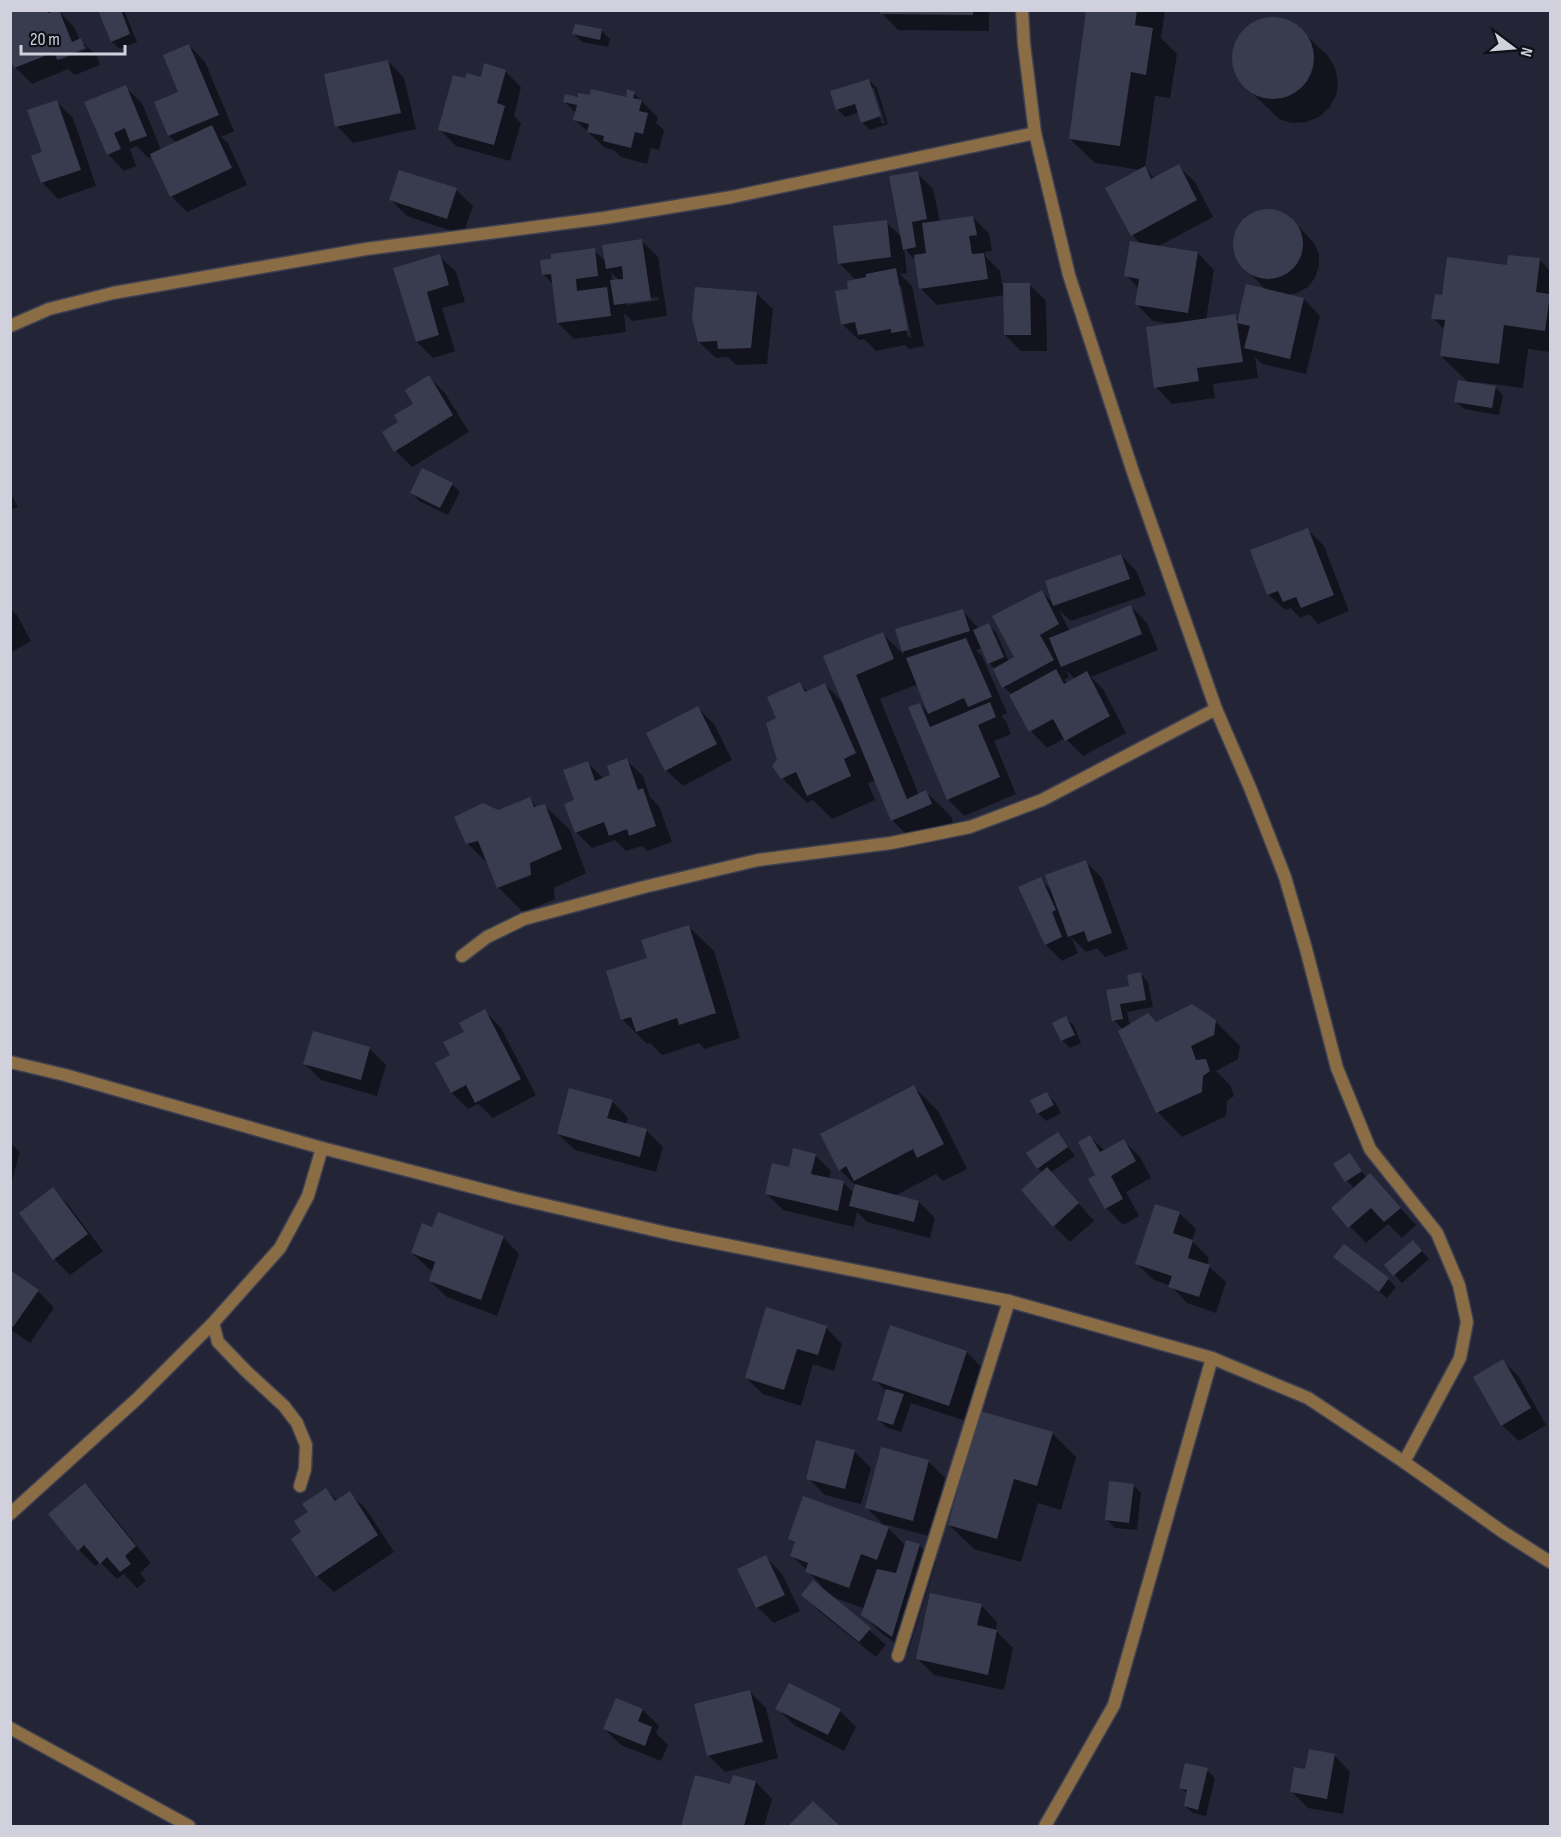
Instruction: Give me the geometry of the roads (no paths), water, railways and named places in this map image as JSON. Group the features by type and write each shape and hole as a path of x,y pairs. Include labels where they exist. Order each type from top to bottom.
{"street":[{"path":"1022,10 1035,133 1069,275 1133,472 1216,709 1285,877 1337,1068 1370,1149 1437,1233 1459,1285 1467,1322 1460,1358 1404,1462"},
{"path":"10,326 49,309 113,292 366,249 604,218 732,197 1035,133"},
{"path":"462,956 487,937 524,919 644,886 758,860 891,843 970,827 1042,800 1216,709"},
{"path":"10,1062 65,1075 322,1148 515,1198 671,1234 1009,1301 1212,1358 1308,1398 1503,1532 1551,1562"},
{"path":"10,1514 138,1398 213,1323 280,1248 308,1196 322,1148"},
{"path":"898,1656 1009,1301"},
{"path":"213,1323 218,1342 284,1406 297,1423 306,1445 305,1469 300,1486"},
{"path":"1045,1827 1114,1705 1212,1358"},
{"path":"10,1728 189,1827"}]}
